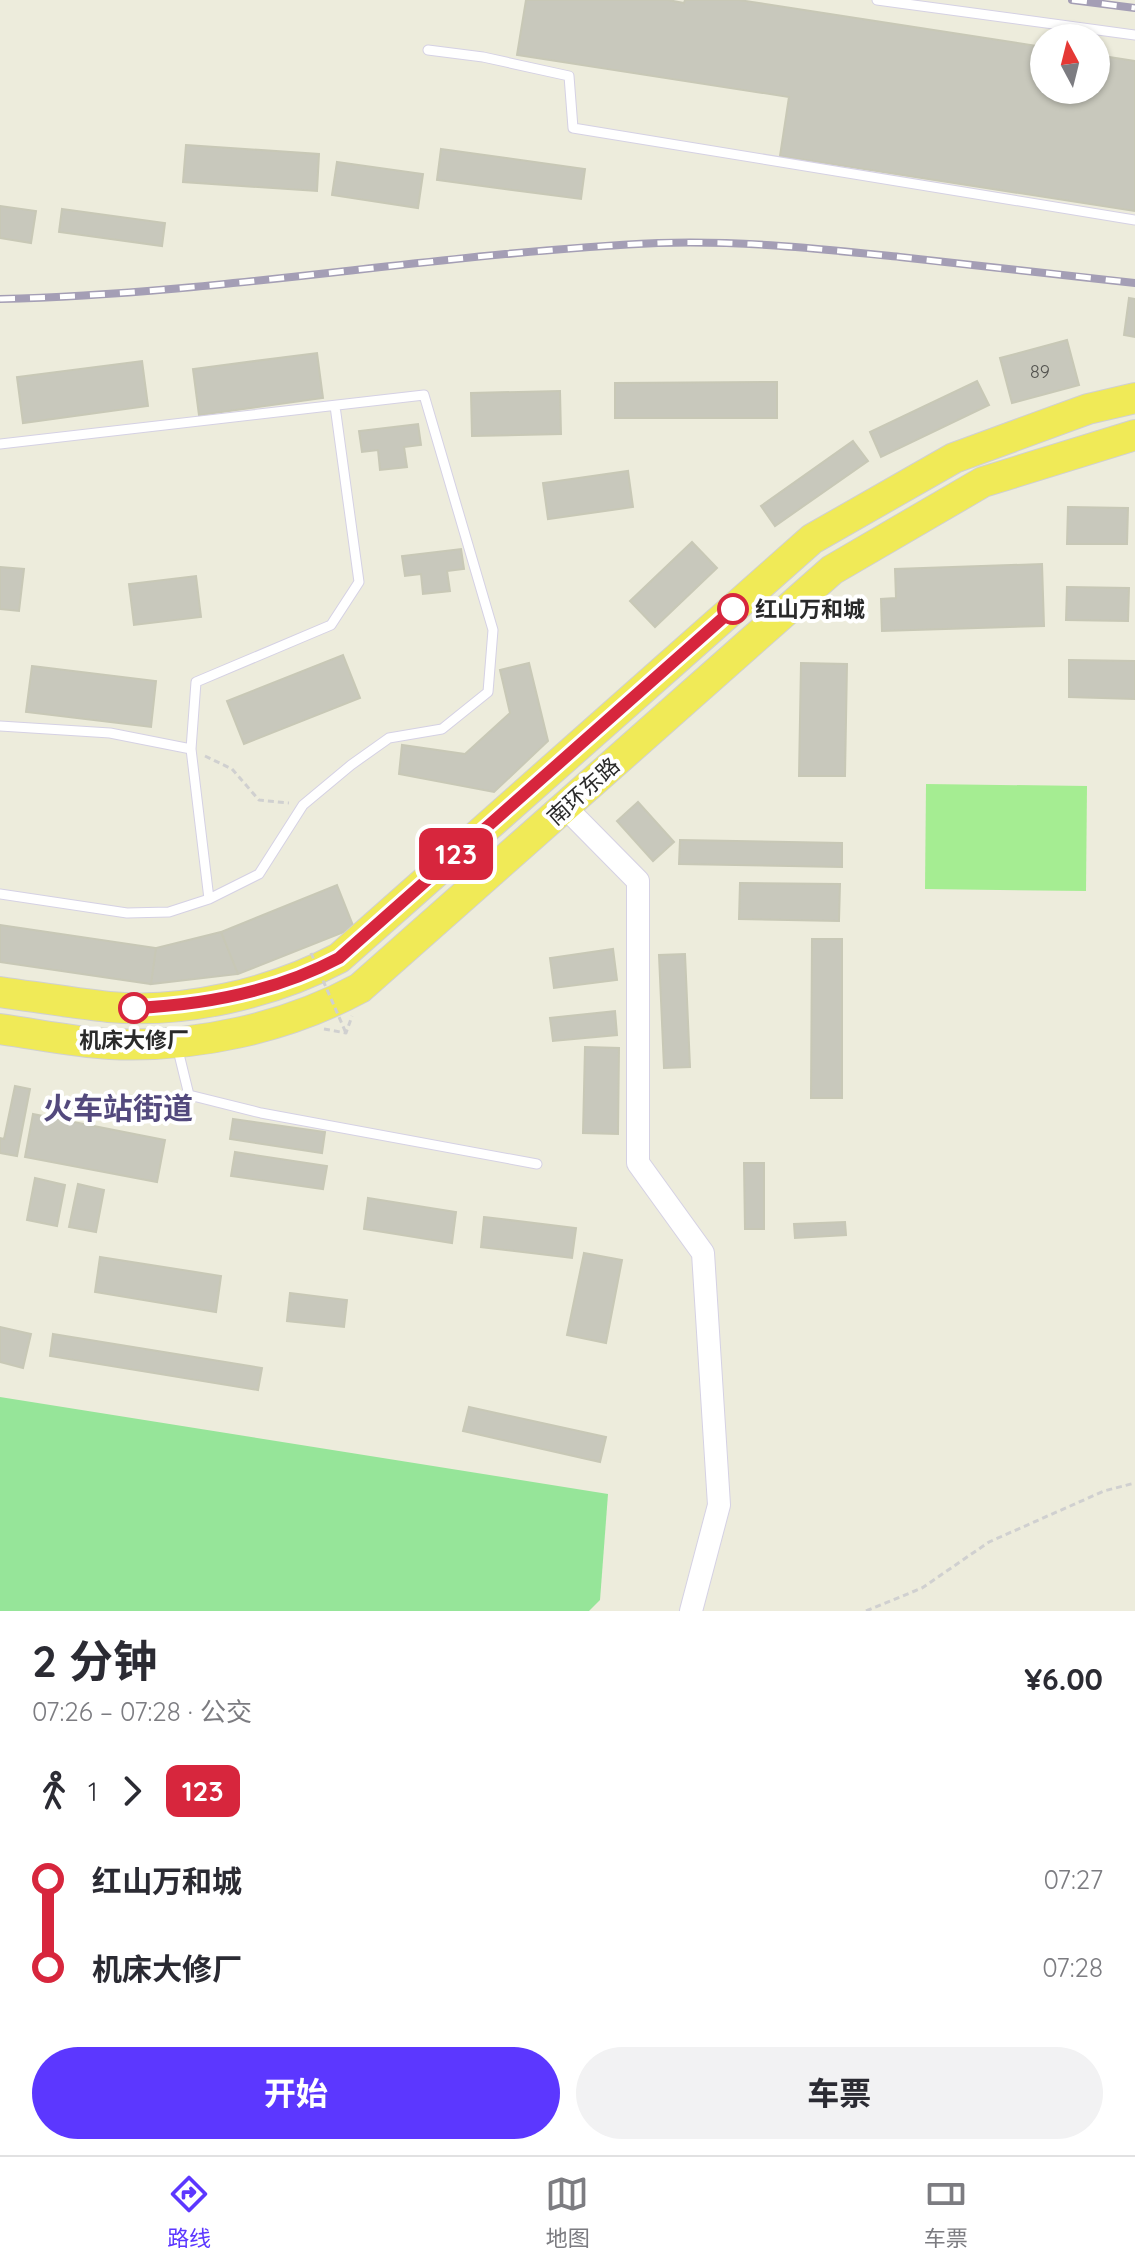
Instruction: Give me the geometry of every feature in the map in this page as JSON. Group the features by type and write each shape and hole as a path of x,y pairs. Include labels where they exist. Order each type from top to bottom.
{"highway":[{"name":"南环东路","path":"0,992 110,1007 172,1006 306,976 339,958 812,539 954,458 1088,409 1135,398"},
{"name":"南环东路","path":"0,1029 107,1044 176,1043 320,1010 360,988 832,570 983,482 1135,435"}],"street":[{"path":"565,807 638,881 638,1163 703,1253 719,1505 691,1611"}],"lane":[{"path":"877,0 1135,35"},
{"path":"428,50 483,57 569,76 573,128 1135,220"},
{"path":"0,444 424,395 493,630 488,692 442,729 389,738 303,805 259,874 209,899 169,912 127,913 0,894"},
{"path":"209,899 191,749 196,682 331,625 359,582 335,406"},
{"path":"0,726 110,733 191,749"},
{"path":"176,1043 189,1095 261,1113 537,1164"}],"path":[{"path":"191,749 232,769 259,800 303,805"},
{"path":"311,953 346,1033"},
{"path":"866,1611 922,1588 989,1542 1104,1491 1135,1483"}],"green space":[{"path":"926,784 1087,786 1086,891 925,889"},
{"path":"0,1397 608,1494 600,1600 589,1611 0,1611"}],"building":[{"path":"526,0 668,0 684,3 685,0 739,0 1030,45 1030,104 1110,104 1110,57 1135,61 1135,211 780,156 789,97 517,55"},
{"path":"186,145 319,154 317,191 183,182"},
{"path":"441,149 585,169 581,199 437,180"},
{"path":"337,162 423,174 418,208 332,195"},
{"path":"0,206 36,211 31,243 0,238"},
{"path":"62,209 165,223 162,246 59,232"},
{"path":"1129,298 1135,299 1135,337 1124,335"},
{"path":"1067,340 1079,385 1012,403 1000,358"},
{"path":"317,353 323,398 199,415 193,369"},
{"path":"142,361 148,406 23,423 17,377"},
{"path":"977,381 989,405 881,457 870,432"},
{"path":"777,382 777,418 615,418 615,383"},
{"path":"560,391 561,434 472,436 471,393"},
{"path":"418,424 421,445 404,447 407,467 380,470 378,450 362,452 359,431"},
{"path":"853,441 868,461 775,526 761,506"},
{"path":"628,471 633,507 548,519 543,483"},
{"path":"1068,507 1128,508 1127,544 1067,544"},
{"path":"692,542 717,568 655,627 630,601"},
{"path":"461,549 464,569 447,571 450,591 423,594 421,574 405,576 402,556"},
{"path":"1042,564 1044,626 882,631 881,599 896,598 895,569"},
{"path":"0,567 24,569 19,611 0,609"},
{"path":"196,576 201,617 134,625 129,584"},
{"path":"1067,587 1129,588 1128,621 1066,620"},
{"path":"343,655 360,698 244,744 227,701"},
{"path":"1069,660 1135,661 1135,699 1069,697"},
{"path":"529,663 548,741 494,792 399,774 402,745 465,754 510,713 500,670"},
{"path":"801,663 847,664 845,776 799,776"},
{"path":"32,666 156,681 151,727 26,712"},
{"path":"638,802 674,842 653,861 617,821"},
{"path":"680,840 842,843 842,867 679,864"},
{"path":"740,883 840,884 839,921 739,919"},
{"path":"337,885 354,928 238,974 221,932"},
{"path":"0,925 156,948 151,984 0,962"},
{"path":"221,932 238,974 151,984 156,948"},
{"path":"812,939 842,939 842,1098 811,1098"},
{"path":"613,949 617,980 554,988 550,958"},
{"path":"685,954 690,1067 664,1068 659,955"},
{"path":"615,1011 617,1035 553,1041 550,1018"},
{"path":"585,1047 619,1048 618,1134 583,1133"},
{"path":"15,1086 30,1089 17,1156 0,1153 0,1138 4,1139"},
{"path":"33,1114 165,1140 157,1182 25,1157"},
{"path":"233,1119 325,1132 322,1153 230,1139"},
{"path":"235,1152 327,1166 323,1189 231,1176"},
{"path":"744,1163 764,1163 764,1229 745,1229"},
{"path":"35,1178 65,1185 57,1226 27,1220"},
{"path":"78,1184 104,1190 96,1232 69,1227"},
{"path":"368,1198 456,1212 452,1243 364,1229"},
{"path":"484,1217 576,1228 572,1258 481,1247"},
{"path":"845,1222 846,1235 795,1238 794,1224"},
{"path":"584,1253 622,1260 606,1343 567,1335"},
{"path":"100,1257 221,1276 216,1312 95,1292"},
{"path":"290,1293 347,1300 344,1327 287,1321"},
{"path":"0,1327 31,1334 23,1368 0,1362"},
{"path":"53,1334 262,1368 258,1390 50,1356"},
{"path":"469,1407 606,1437 600,1462 463,1431"}],"railway":[{"path":"1072,0 1135,8"},
{"path":"0,299 165,290 493,255 688,242 810,248 1135,283"}],"bus line":[{"name":"123","path":"134,1008 172,1006 272,986 306,976 339,958 733,609"}],"place":[{"name":"红山万和城","path":"733,609"},
{"name":"机床大修厂","path":"134,1008"}],"district":[{"name":"火车站街道","path":"118,1109"}]}
